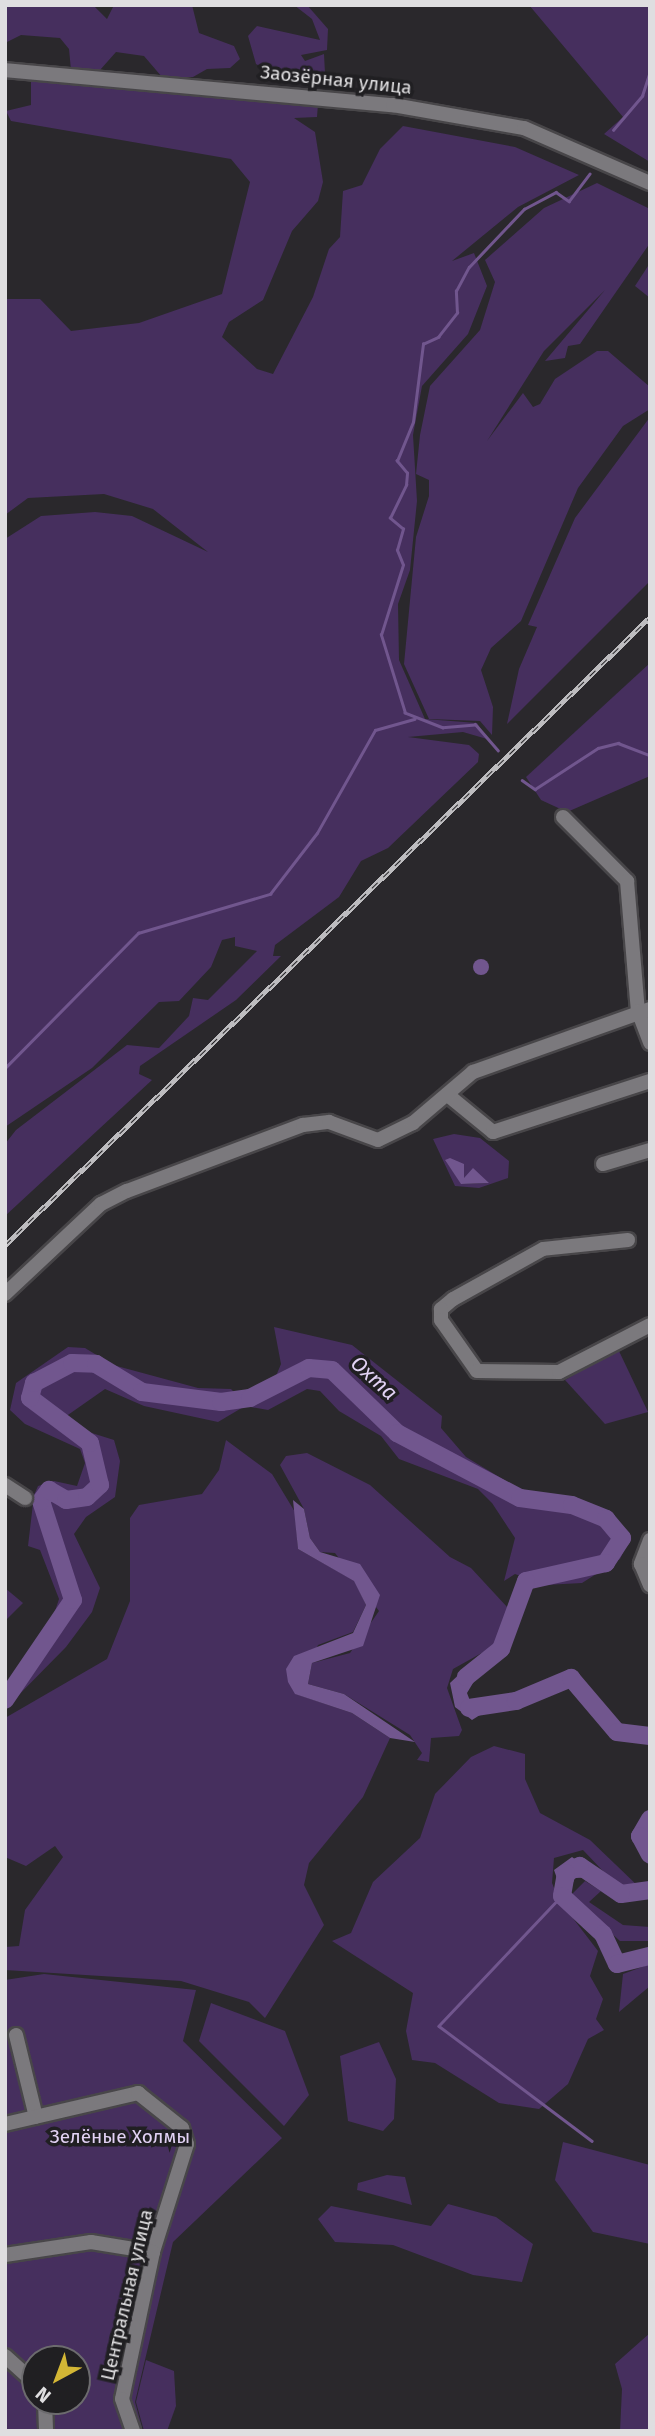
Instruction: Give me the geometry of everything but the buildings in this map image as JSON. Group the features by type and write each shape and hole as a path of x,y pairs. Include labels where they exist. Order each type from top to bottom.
{"street":[{"name":"Заозёрная улица","path":"5,70 419,109 524,128 650,183"},
{"path":"563,817 627,881 650,1043"},
{"path":"5,1294 101,1204 127,1191 303,1125 329,1122 377,1140 449,1096 473,1072 644,1010"},
{"path":"449,1096 493,1132 650,1081"},
{"path":"603,1164 650,1150"},
{"path":"628,1240 543,1250 453,1299 441,1309 441,1320 477,1371 559,1373 650,1325"},
{"path":"5,1485 25,1498"},
{"path":"650,1540 641,1553 650,1585"},
{"path":"5,2124 36,2117 16,2035"},
{"name":"Центральная улица","path":"36,2117 138,2093 183,2128 187,2144 153,2252 122,2399 132,2431"},
{"path":"5,2255 91,2242 153,2252"},
{"path":"5,2356 21,2370"}],"green space":[{"path":"5,5 93,5 107,19 114,5 192,5 199,33 234,46 240,59 230,68 207,69 193,77 162,77 144,56 116,52 100,70 71,70 69,49 60,38 21,35 5,43"},
{"path":"294,5 307,5 328,29 327,50 301,55 305,61 324,54 325,73 268,71 256,64 248,36 257,26 320,40 312,19"},
{"path":"529,5 650,5 650,162 604,134 623,117"},
{"path":"31,80 318,104 317,117 294,118 315,132 323,182 318,201 292,231 263,300 229,322 222,337 257,369 273,374 313,297 329,249 340,237 343,191 362,185 380,149 403,126 515,147 579,175 518,207 452,261 474,253 487,286 468,334 422,386 413,435 417,501 410,570 398,604 399,660 425,719 477,723 487,739 463,732 408,737 469,745 479,754 478,762 388,848 361,861 339,897 275,945 273,956 281,956 236,1000 140,1066 139,1074 152,1080 5,1216 5,1144 16,1130 127,1045 159,1048 189,1016 193,998 208,1000 257,951 235,946 235,937 222,940 211,967 179,1001 159,1002 92,1068 5,1127 5,539 41,516 95,512 132,516 208,552 153,509 104,494 28,498 5,515 5,299 40,299 71,331 139,323 222,294 250,182 231,159 11,121 6,111 31,105"},
{"path":"597,183 650,209 650,243 580,344 568,346 565,358 545,361 605,290 544,351 487,441 523,393 533,407 540,404 555,379 597,351 608,351 650,387 650,409 623,426 578,488 521,621 491,648 481,670 493,707 492,735 480,721 429,719 404,664 416,537 429,496 429,480 416,474 420,435 430,386 480,330 495,282 485,260 544,208"},
{"path":"650,263 650,298 635,286"},
{"path":"650,417 650,581 507,724 519,669 537,627 528,625 575,518"},
{"path":"650,663 650,776 567,812 541,800 526,777"},
{"path":"454,1134 480,1138 509,1161 508,1178 479,1188 455,1186 433,1139","holes":["445,1160 464,1179 473,1169 488,1183 462,1184"]},
{"path":"274,1327 352,1345 442,1416 441,1428 466,1457 521,1490 611,1511 627,1544 620,1559 582,1583 545,1585 515,1574 504,1581 515,1538 492,1503 478,1489 399,1459 381,1436 339,1411 320,1391 307,1389 268,1410 245,1406 218,1422 144,1406 105,1389 65,1417 76,1428 114,1440 120,1461 115,1497 86,1517 74,1534 100,1588 92,1612 66,1647 5,1709 5,1688 50,1626 59,1599 40,1550 28,1546 34,1495 38,1486 54,1481 77,1486 85,1463 80,1449 25,1424 10,1410 16,1383 68,1347 85,1348 113,1365 198,1388 231,1389 241,1399 276,1376 281,1364"},
{"path":"618,1349 648,1412 605,1424 565,1380"},
{"path":"226,1440 272,1474 295,1512 298,1549 355,1581 366,1605 353,1632 318,1645 296,1694 352,1713 390,1738 363,1797 309,1863 304,1885 324,1925 265,2018 249,2002 181,1981 5,1970 5,1947 19,1946 25,1910 63,1857 55,1846 26,1866 5,1857 5,1718 107,1659 130,1601 130,1518 139,1505 202,1494 219,1470"},
{"path":"307,1453 370,1485 450,1557 471,1568 508,1608 508,1626 496,1645 453,1669 447,1688 462,1730 459,1736 431,1738 429,1762 417,1760 422,1753 410,1735 344,1694 308,1684 312,1663 350,1653 379,1611 335,1553 320,1552 310,1538 304,1509 280,1465 286,1456"},
{"path":"5,1588 23,1603 5,1621"},
{"path":"494,1746 525,1754 525,1779 540,1813 590,1840 640,1888 638,1894 620,1889 583,1850 554,1858 552,1883 559,1900 598,1951 590,1976 603,1999 596,2019 604,2030 588,2039 568,2084 539,2109 499,2103 435,2063 412,2060 406,2031 413,1993 332,1941 351,1933 373,1882 420,1838 435,1794 471,1757"},
{"path":"585,1881 601,1891 589,1902 623,1925 650,1927 650,1941 620,1941 580,1905 572,1894"},
{"path":"650,1964 650,1986 619,2012 623,1974"},
{"name":"Зелёные Холмы","path":"44,1974 196,1990 183,2041 282,2138 173,2242 135,2402 143,2431 5,2431 5,1980"},
{"path":"211,2003 285,2031 309,2095 284,2126 199,2041"},
{"path":"379,2042 396,2079 394,2119 383,2131 348,2121 340,2056"},
{"path":"563,2142 650,2165 650,2244 593,2232 555,2180"},
{"path":"387,2175 405,2177 412,2205 357,2190 358,2183"},
{"path":"448,2204 496,2217 533,2244 522,2282 473,2275 393,2245 335,2242 318,2219 331,2206 431,2226"},
{"path":"650,2333 650,2431 620,2431 622,2389 615,2364"},
{"path":"146,2360 174,2371 176,2406 167,2431 144,2431 136,2402"}],"shaded area":[{"path":"478,959 484,959 489,967 487,973 478,975 473,970 473,964"},
{"path":"450,1158 464,1164 464,1178 473,1168 489,1183 461,1184 445,1160"},
{"path":"293,1500 304,1509 310,1538 320,1552 360,1564 380,1595 363,1646 312,1663 308,1684 344,1694 415,1742 390,1738 352,1713 295,1694 288,1682 286,1669 294,1656 353,1633 366,1605 354,1581 298,1549"},
{"path":"485,1663 467,1693 472,1706 491,1708 472,1720 455,1707 450,1683 467,1667"},
{"path":"572,1857 599,1877 575,1878 565,1901 554,1870"}],"waterway":[{"path":"613,130 642,96 650,72"},
{"path":"498,751 475,725 443,728 405,713 381,635 403,565 397,550 403,529 390,518 406,485 407,473 397,461 413,422 423,344 438,337 457,313 456,291 469,267 524,209 556,192 569,201 589,174"},
{"path":"5,1068 138,933 270,894 317,833 375,730 414,719"},
{"path":"522,780 535,789 598,748 618,743 650,755"},
{"name":"Охта","path":"5,1700 73,1600 41,1501 49,1490 66,1500 87,1497 100,1485 90,1443 30,1398 34,1383 72,1363 96,1364 142,1392 221,1402 250,1398 309,1368 332,1370 397,1433 520,1498 572,1505 606,1519 622,1538 606,1563 526,1581 501,1649 466,1677"},
{"name":"Охта","path":"469,1708 516,1701 571,1678 617,1732 650,1736"},
{"name":"Охта","path":"650,1819 640,1836 650,1855"},
{"name":"Охта","path":"650,1890 621,1894 580,1866 566,1873 562,1896 603,1934 617,1964 650,1956"},
{"path":"562,1896 439,2026 592,2141"}],"railway":[{"path":"5,1245 650,617"}]}
